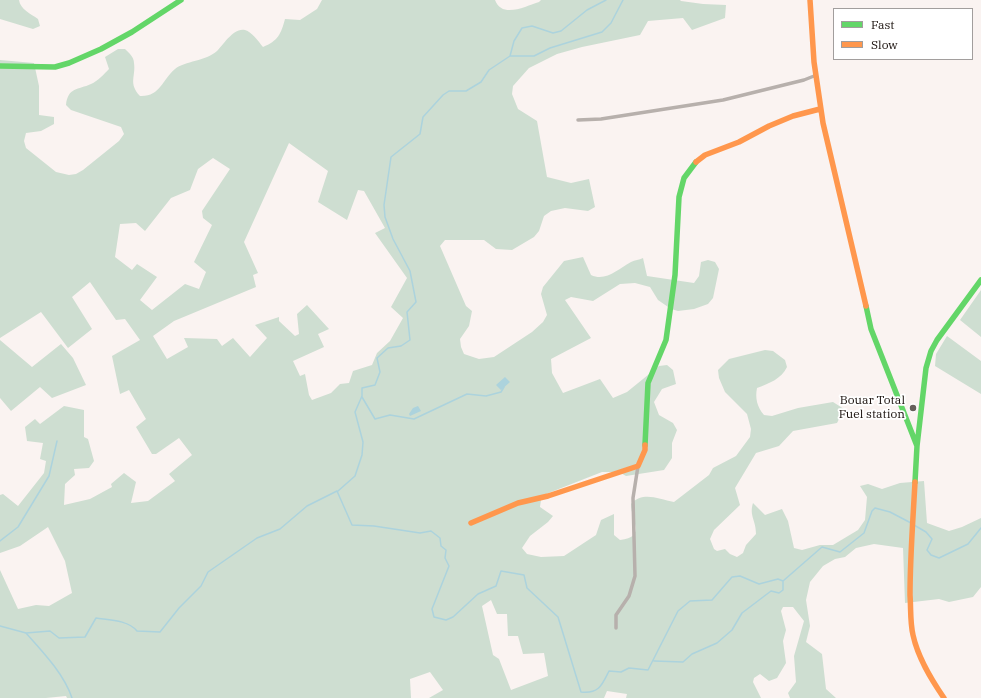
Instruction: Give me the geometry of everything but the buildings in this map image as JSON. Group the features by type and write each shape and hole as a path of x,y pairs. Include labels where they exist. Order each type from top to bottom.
{"main road":[{"path":"0,66 55,67 69,63 101,49 132,32 181,0"},
{"path":"810,0 814,76 820,109 871,329 917,446"},
{"path":"472,523 511,506 536,498 548,496 638,466 645,450 648,383 666,340 675,275 679,197 684,178 697,161 705,155 739,142 769,126 793,116 820,109"},
{"path":"944,698 928,672 913,636 911,622 910,601 912,520 917,446 926,368 931,351 936,340 981,280"}],"street":[{"path":"578,120 601,119 723,100 804,80 814,76"},
{"path":"616,628 616,615 629,596 635,576 633,498 638,466"}],"green space":[{"path":"0,0 19,0 24,9 38,19 40,26 33,29 0,19"},
{"path":"322,0 495,0 498,6 509,10 515,10 541,0 680,0 703,4 726,5 725,18 692,30 683,18 648,21 640,35 582,47 557,54 529,68 513,86 512,94 518,109 537,121 547,177 571,183 589,179 595,207 588,211 565,208 551,211 544,216 539,231 534,237 512,250 496,249 484,240 445,240 440,246 466,306 472,311 469,326 460,339 461,347 464,354 479,359 494,357 532,332 543,322 547,315 541,294 543,287 564,261 583,257 591,275 602,277 612,274 631,262 643,258 647,276 694,283 699,276 701,262 708,260 715,262 719,269 713,298 708,304 694,309 678,311 671,309 658,300 650,287 635,283 620,284 593,301 571,297 565,300 591,338 551,359 552,373 563,393 600,379 613,398 627,392 659,366 667,365 673,370 676,384 662,389 654,402 659,415 673,423 677,430 672,443 672,458 664,470 626,476 619,472 602,472 546,494 541,500 540,507 553,516 548,522 530,536 522,548 527,554 541,557 564,556 596,535 601,520 614,514 614,535 620,540 633,536 636,527 631,504 636,500 651,497 674,502 709,475 713,468 736,456 750,437 751,429 747,414 725,392 719,378 718,370 729,359 765,350 773,351 785,360 787,367 778,378 757,388 757,402 764,415 772,416 798,408 833,402 844,409 837,423 793,431 779,446 756,453 735,488 740,505 714,530 710,539 714,549 717,551 725,549 730,554 737,557 743,553 746,545 756,534 752,515 753,503 765,515 782,509 788,521 794,548 802,550 820,545 833,545 858,530 865,520 867,497 860,486 868,484 882,489 900,483 924,481 927,523 949,531 981,518 981,587 973,597 949,602 939,599 905,603 903,548 874,544 856,548 845,557 835,559 823,566 810,582 806,600 810,626 806,642 822,654 826,689 836,698 790,698 788,693 796,682 794,656 804,621 793,607 783,607 781,611 786,630 783,641 786,663 777,678 769,681 760,674 754,678 753,682 761,698 626,698 627,694 607,691 604,698 429,698 443,690 430,672 410,679 411,698 67,698 66,696 46,698 0,698 0,570 18,609 36,605 49,606 72,593 65,561 48,527 20,546 0,553 0,495 3,494 18,506 44,473 46,461 40,459 43,443 27,441 25,427 35,419 40,424 64,406 84,410 84,437 88,439 94,461 89,468 74,469 75,475 65,484 64,505 90,499 112,487 111,484 124,473 136,482 131,503 148,501 175,481 169,474 192,455 179,438 156,454 152,454 136,427 146,419 129,390 120,394 112,356 140,340 125,319 116,320 90,282 72,297 92,329 68,348 41,312 0,338 0,60 34,63 39,86 39,115 54,117 54,124 41,131 26,133 24,141 26,148 56,172 69,175 76,174 119,141 124,134 121,127 71,110 66,105 67,99 71,92 94,83 109,69 105,57 118,49 125,49 134,61 134,87 140,96 147,96 156,91 179,66 202,59 217,51 229,37 237,31 248,31 263,47 268,45 278,36 285,19 300,20 317,9","holes":["289,143 328,171 318,202 347,220 358,190 364,191 385,228 375,233 407,278 391,307 403,318 390,341 377,353 372,365 353,371 349,383 340,384 331,393 312,400 309,395 305,374 300,376 293,361 324,347 318,334 329,329 307,305 297,314 299,334 295,336 279,321 279,317 255,325 267,338 250,357 233,338 222,346 217,339 184,338 188,347 167,359 153,336 174,321 256,287 253,275 258,273 244,242","213,158 230,169 202,211 203,218 212,225 194,262 206,272 199,289 185,284 152,310 140,300 157,277 137,264 132,270 115,257 120,224 136,223 145,231 171,198 190,190 198,169","491,600 497,614 507,614 508,636 518,636 523,654 544,653 548,676 511,690 499,659 493,655 482,606"]},
{"path":"981,290 981,337 960,320"},
{"path":"947,336 981,361 981,394 935,366 936,354"},
{"path":"0,340 32,367 61,344 73,358 86,385 52,398 40,387 11,411 0,398"}],"water":[{"path":"505,377 510,382 501,390 496,385"},
{"path":"418,406 421,411 410,416 409,414 413,408"}],"waterway":[{"path":"510,56 514,41 522,28 532,26 553,33 561,31 587,10 606,0"},
{"path":"338,491 355,476 362,455 363,442 355,412 362,396 362,388 375,385 380,372 377,358 388,348 401,346 410,340 407,312 416,302 410,271 393,239 385,217 384,205 391,157 420,134 423,117 443,95 449,91 466,91 481,82 489,70 510,56 534,56 550,48 602,32 611,23 623,0"},
{"path":"362,397 375,419 390,415 414,419 467,394 486,396 501,392 504,387"},
{"path":"0,541 18,527 49,476 57,441"},
{"path":"0,626 26,633 50,631 59,638 85,637 96,618 124,623 133,627 137,631 160,632 179,608 201,586 208,572 257,538 280,529 307,506 337,491 352,525 374,526 420,533 431,531 440,538 441,546 446,550 445,558 449,566 432,609 434,617 446,620 453,617 478,594 496,586 501,571 524,575 527,588 558,617 581,692 592,692 599,688 609,671 621,672 629,668 648,670 678,611 690,601 712,600 732,577 740,576 759,584 778,579 783,581"},
{"path":"654,661 683,662 692,654 717,643 732,630 742,613 771,591 779,593 783,590 783,581 822,547 840,552 864,533 872,511 875,508 890,512 911,523"},
{"path":"914,525 926,532 932,539 927,550 931,555 939,558 968,544 981,528"},
{"path":"26,633 64,680 72,698"}],"traffic: fast":[{"path":"0,66 55,67 69,63 101,49 132,32 181,0"},
{"path":"645,445 648,383 666,340 675,275 679,197 684,178 696,162"},
{"path":"917,446 926,368 931,351 937,340 981,280"},
{"path":"866,306 871,329 917,446 915,482"}],"traffic: slow":[{"path":"810,0 814,62 823,123 866,306"},
{"path":"696,162 705,155 739,142 769,126 793,116 820,109"},
{"path":"471,523 518,503 548,496 638,466 645,450 645,445"},
{"path":"915,482 910,581 912,630 915,644 922,660 944,698"}],"place":[{"name":"Bouar Total Fuel station","path":"913,408"}]}
